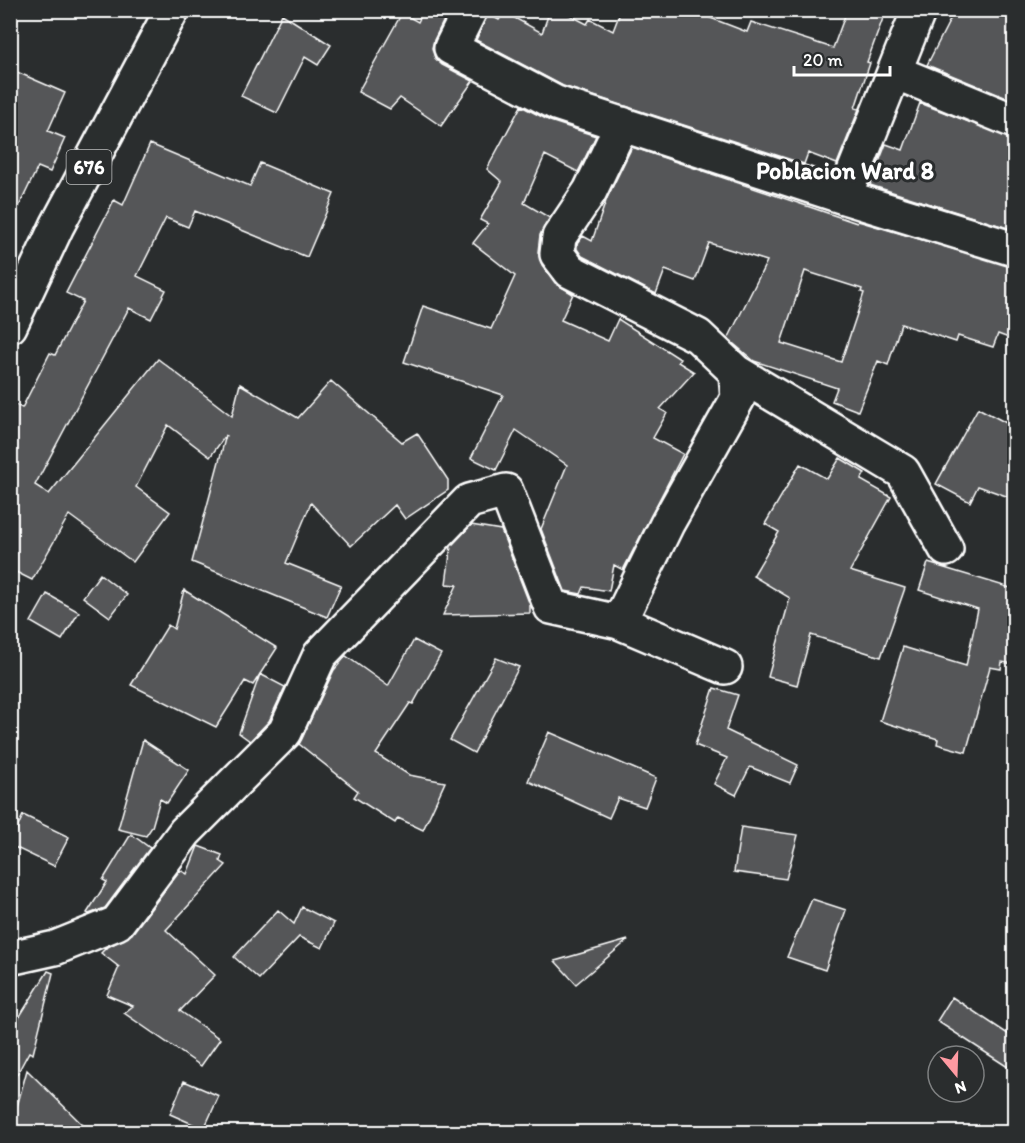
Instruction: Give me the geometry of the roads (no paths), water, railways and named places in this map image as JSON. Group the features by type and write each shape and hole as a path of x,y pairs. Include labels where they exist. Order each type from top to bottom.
{"street":[{"name":"676","path":"10,326 57,226 172,10"},
{"path":"470,10 451,48 556,103 844,197 1014,249"},
{"path":"844,197 919,10"},
{"path":"895,72 1014,122"},
{"path":"622,124 590,191 559,237 557,254 570,271 698,336 736,372 903,472 946,549"},
{"path":"619,622 666,524 738,398 736,372"},
{"path":"10,958 55,948 117,923 184,832 285,732 320,655 469,501 506,491 551,607 619,622 725,667"}],"district":[{"name":"Poblacion Ward 8","path":"845,171"}]}
